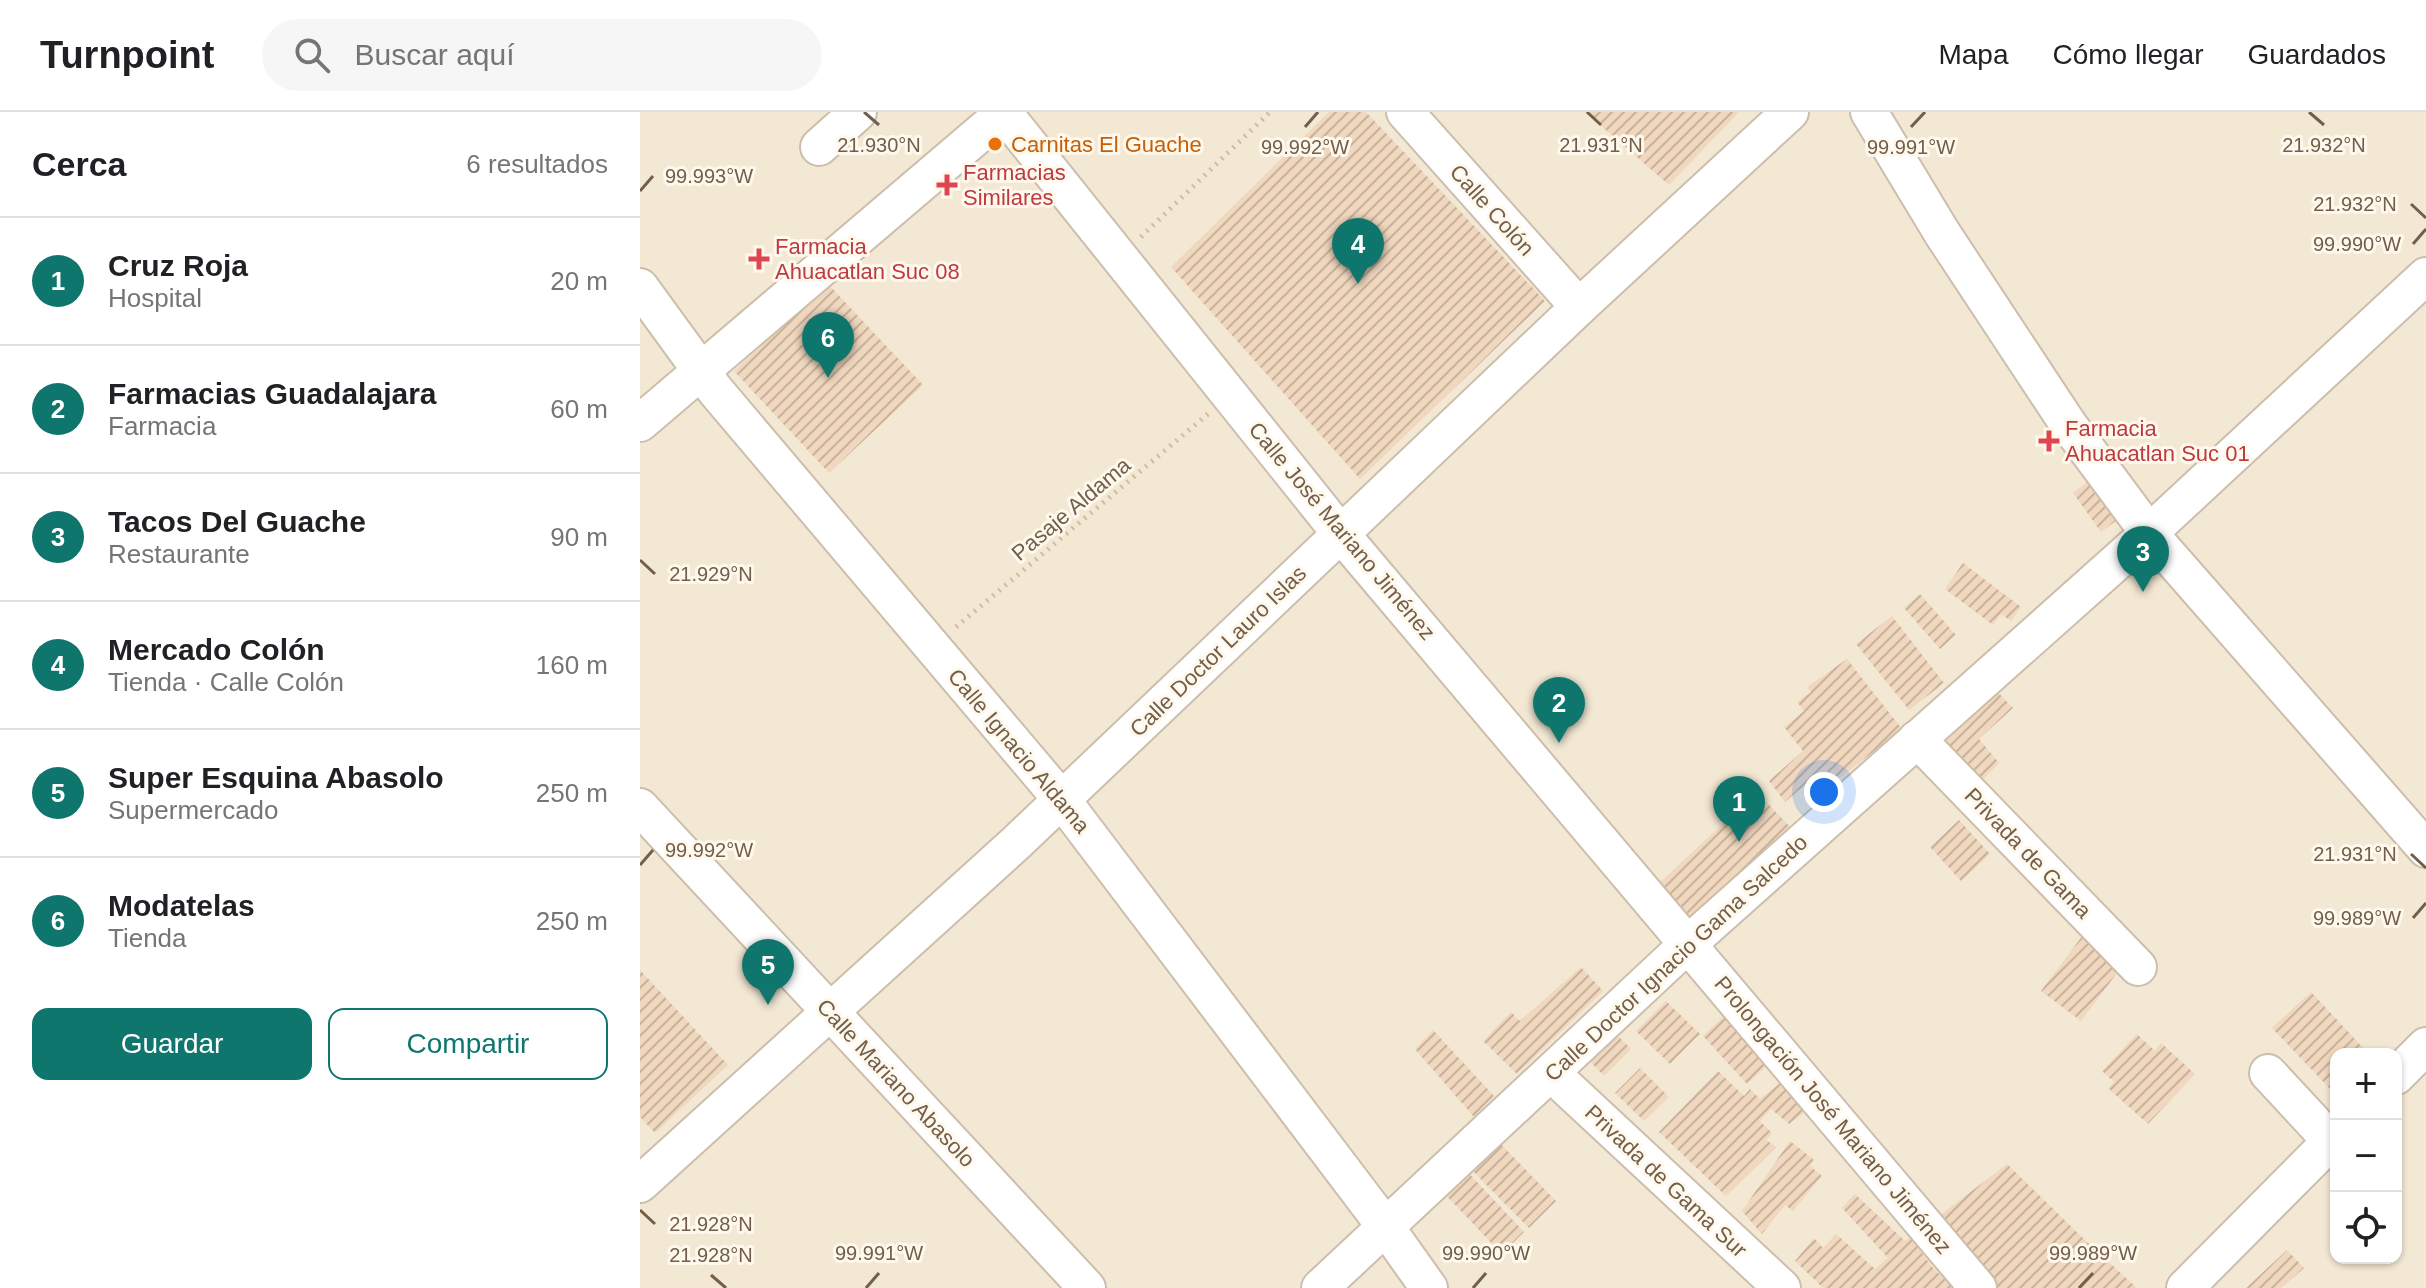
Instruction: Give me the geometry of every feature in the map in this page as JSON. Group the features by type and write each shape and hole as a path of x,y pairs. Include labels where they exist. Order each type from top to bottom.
{"street":[{"path":"819,147 858,112"},
{"path":"640,423 1004,112"},
{"name":"Calle José Mariano Jiménez","path":"1004,112 1341,534 1689,943"},
{"name":"Calle Colón","path":"1405,112 1579,307"},
{"name":"Calle Doctor Lauro Islas","path":"640,1184 1062,800 1579,307 1790,112"},
{"path":"1869,112 1942,233 2060,411 2149,533 2426,849"},
{"name":"Calle Doctor Ignacio Gama Salcedo","path":"1320,1288 1689,943 2149,533 2426,276"},
{"name":"Calle Ignacio Aldama","path":"640,287 702,372 1062,800 1429,1288"},
{"name":"Privada de Gama","path":"1917,739 2138,967"},
{"name":"Calle Mariano Abasolo","path":"640,807 1087,1288"},
{"name":"Prolongación José Mariano Jiménez","path":"1689,943 1978,1288"},
{"path":"2402,1070 2426,1046"},
{"name":"Privada de Gama Sur","path":"1551,1073 1782,1288"},
{"path":"2268,1073 2330,1134"},
{"path":"2185,1288 2330,1142"}],"path":[{"path":"1120,259 1270,112"},
{"name":"Pasaje Aldama","path":"933,647 1230,396"}],"shaded area":[{"path":"640,112 2426,112 2426,1288 640,1288"}],"building":[{"path":"1329,112 1366,112 1545,301 1360,479 1171,267"},
{"path":"1585,112 1739,112 1669,185"},
{"path":"828,284 923,385 829,473 734,371"},
{"path":"2092,478 2121,517 2101,532 2073,493"},
{"path":"1963,563 2021,607 2011,621 2001,614 1993,625 1945,589"},
{"path":"1920,594 1956,635 1940,649 1904,608"},
{"path":"1892,616 1944,683 1909,710 1856,644"},
{"path":"1847,659 1902,729 1831,785 1820,772 1785,802 1769,781 1803,751 1784,727 1804,711 1797,702 1811,692 1807,687"},
{"path":"1988,682 2013,708 1979,739 1999,763 1975,787 1927,735"},
{"path":"1757,792 1790,827 1688,920 1656,886"},
{"path":"1959,820 1990,854 1961,881 1930,847"},
{"path":"2083,935 2123,965 2081,1021 2041,991"},
{"path":"1581,967 1603,991 1517,1074 1483,1041 1511,1012 1520,1021"},
{"path":"640,970 728,1065 655,1133 640,1117"},
{"path":"2311,992 2363,1048 2330,1048 2330,1089 2272,1028"},
{"path":"1666,1001 1700,1034 1670,1064 1636,1031"},
{"path":"1724,1016 1768,1065 1747,1084 1703,1036"},
{"path":"1607,1025 1631,1049 1604,1076 1581,1052"},
{"path":"1433,1030 1494,1096 1474,1117 1415,1049"},
{"path":"2137,1034 2155,1051 2161,1043 2195,1074 2148,1124 2108,1088 2114,1082 2102,1071"},
{"path":"1640,1068 1669,1097 1644,1121 1615,1093"},
{"path":"1718,1071 1744,1096 1750,1089 1760,1099 1780,1083 1806,1111 1789,1124 1771,1109 1760,1121 1772,1133 1766,1140 1776,1147 1726,1196 1659,1132"},
{"path":"1491,1134 1556,1201 1529,1228 1464,1162"},
{"path":"1790,1141 1814,1160 1810,1166 1822,1176 1793,1211 1785,1205 1762,1234 1742,1211"},
{"path":"2007,1164 2137,1288 1997,1288 1939,1216"},
{"path":"1462,1166 1524,1232 1502,1254 1439,1188"},
{"path":"1855,1194 1905,1241 1910,1237 1933,1268 1954,1288 1823,1288 1795,1261 1814,1238 1823,1248 1836,1234 1875,1269 1888,1258 1842,1208"},
{"path":"2287,1250 2304,1268 2281,1288 2246,1288"}],"place":[{"name":"Carnitas El Guache","path":"995,144"},
{"name":"Farmacias Similares","path":"947,185"},
{"name":"Farmacia Ahuacatlan Suc 08","path":"759,259"},
{"name":"Mercado Colón","path":"1358,284"},
{"name":"Modatelas","path":"828,378"},
{"name":"Farmacia Ahuacatlan Suc 01","path":"2049,441"},
{"name":"Tacos Del Guache","path":"2143,592"},
{"name":"Farmacias Guadalajara","path":"1559,743"},
{"name":"Cruz Roja","path":"1739,842"},
{"name":"Super Esquina Abasolo","path":"768,1005"}]}
